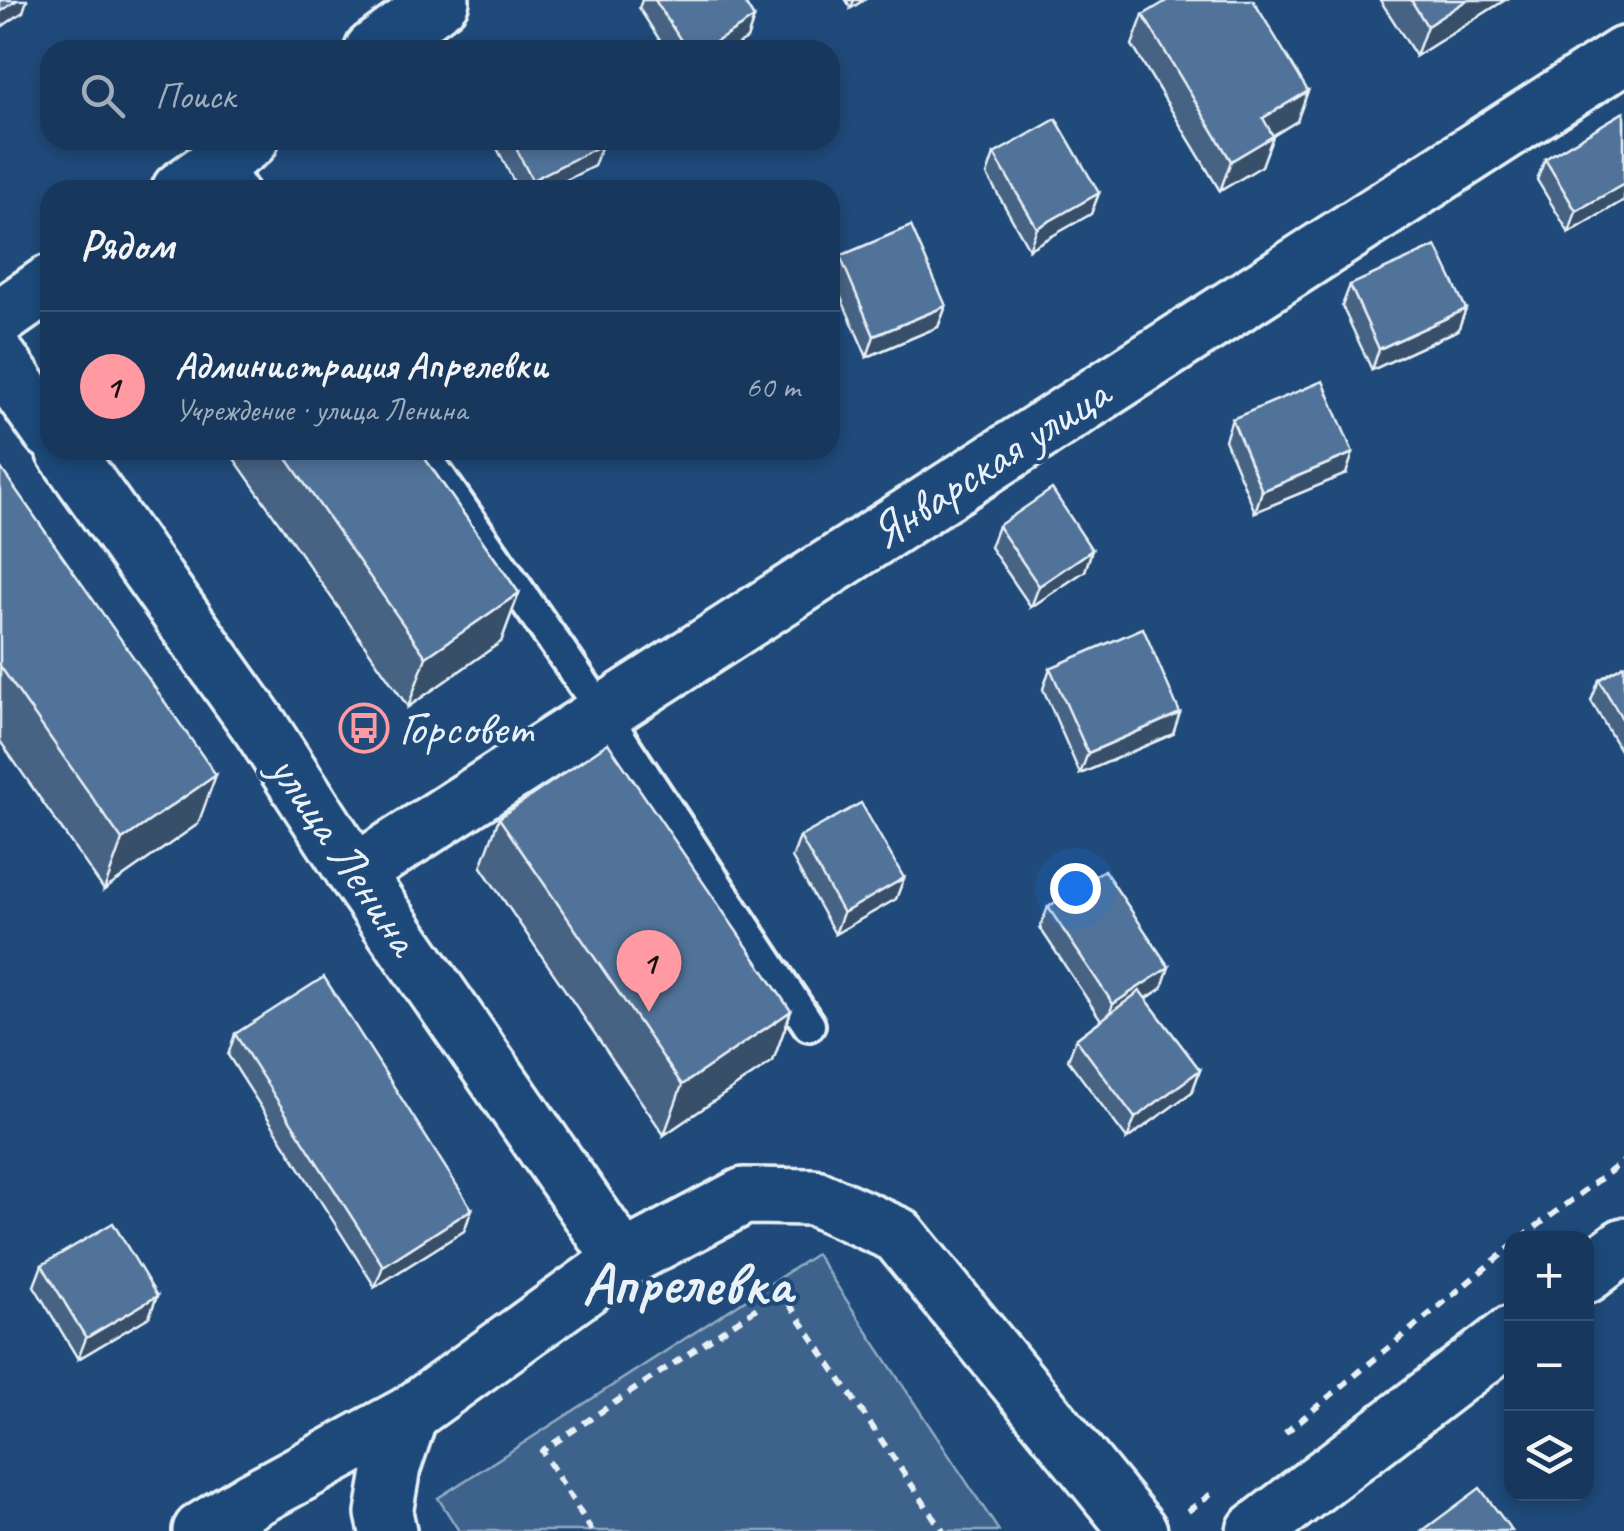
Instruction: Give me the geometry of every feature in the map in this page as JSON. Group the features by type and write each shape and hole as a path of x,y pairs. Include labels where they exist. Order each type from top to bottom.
{"street":[{"path":"386,40 441,0"},
{"name":"Январская улица","path":"355,873 1624,54"},
{"path":"0,318 40,289"},
{"path":"0,360 40,417"},
{"name":"улица Ленина","path":"71,460 261,728 355,873 623,1260"},
{"path":"200,1531 410,1414 623,1260 744,1196 813,1196 898,1235 1158,1525"},
{"path":"1594,1269 1624,1246"},
{"path":"1254,1531 1504,1340"},
{"path":"388,1531 384,1513 392,1467 410,1414"}],"lane":[{"path":"428,460 602,712 809,1025"}],"path":[{"path":"1530,1231 1624,1161"},
{"path":"1270,1446 1504,1253"},
{"path":"592,1531 542,1451 781,1292 943,1531"},
{"path":"1158,1525 1224,1484"}],"shaded area":[{"path":"816,1254 999,1531 459,1531 438,1498"}],"building":[{"path":"0,0 17,0 0,12"},
{"path":"655,0 743,0 754,18 719,40 681,40"},
{"path":"1168,0 1253,0 1308,91 1263,118 1273,136 1231,161 1143,15"},
{"path":"1411,0 1467,0 1427,26"},
{"path":"1624,112 1624,184 1576,211 1545,159"},
{"path":"1056,119 1099,193 1037,228 994,154"},
{"path":"517,150 592,150 532,180"},
{"path":"911,226 946,306 874,336 840,256"},
{"path":"1436,246 1466,309 1379,349 1350,285"},
{"path":"1323,381 1353,453 1262,491 1232,419"},
{"path":"288,460 426,460 519,593 426,657"},
{"path":"0,467 216,775 122,840 0,666"},
{"path":"1052,489 1092,550 1039,586 998,526"},
{"path":"1143,628 1180,713 1088,753 1050,668"},
{"path":"1624,665 1624,722 1599,680"},
{"path":"608,743 791,1011 682,1085 499,818"},
{"path":"861,803 904,878 843,913 800,837"},
{"path":"1104,870 1169,967 1113,1004 1048,907"},
{"path":"324,977 472,1209 383,1266 235,1034"},
{"path":"1140,991 1200,1070 1135,1118 1076,1039"},
{"path":"113,1223 157,1296 86,1338 42,1265"},
{"path":"1480,1488 1512,1531 1422,1531"}],"place":[{"name":"Горсовет","path":"364,728"},
{"name":"Администрация Апрелевки","path":"649,1012"}],"district":[{"name":"Апрелевка","path":"687,1283"}]}
